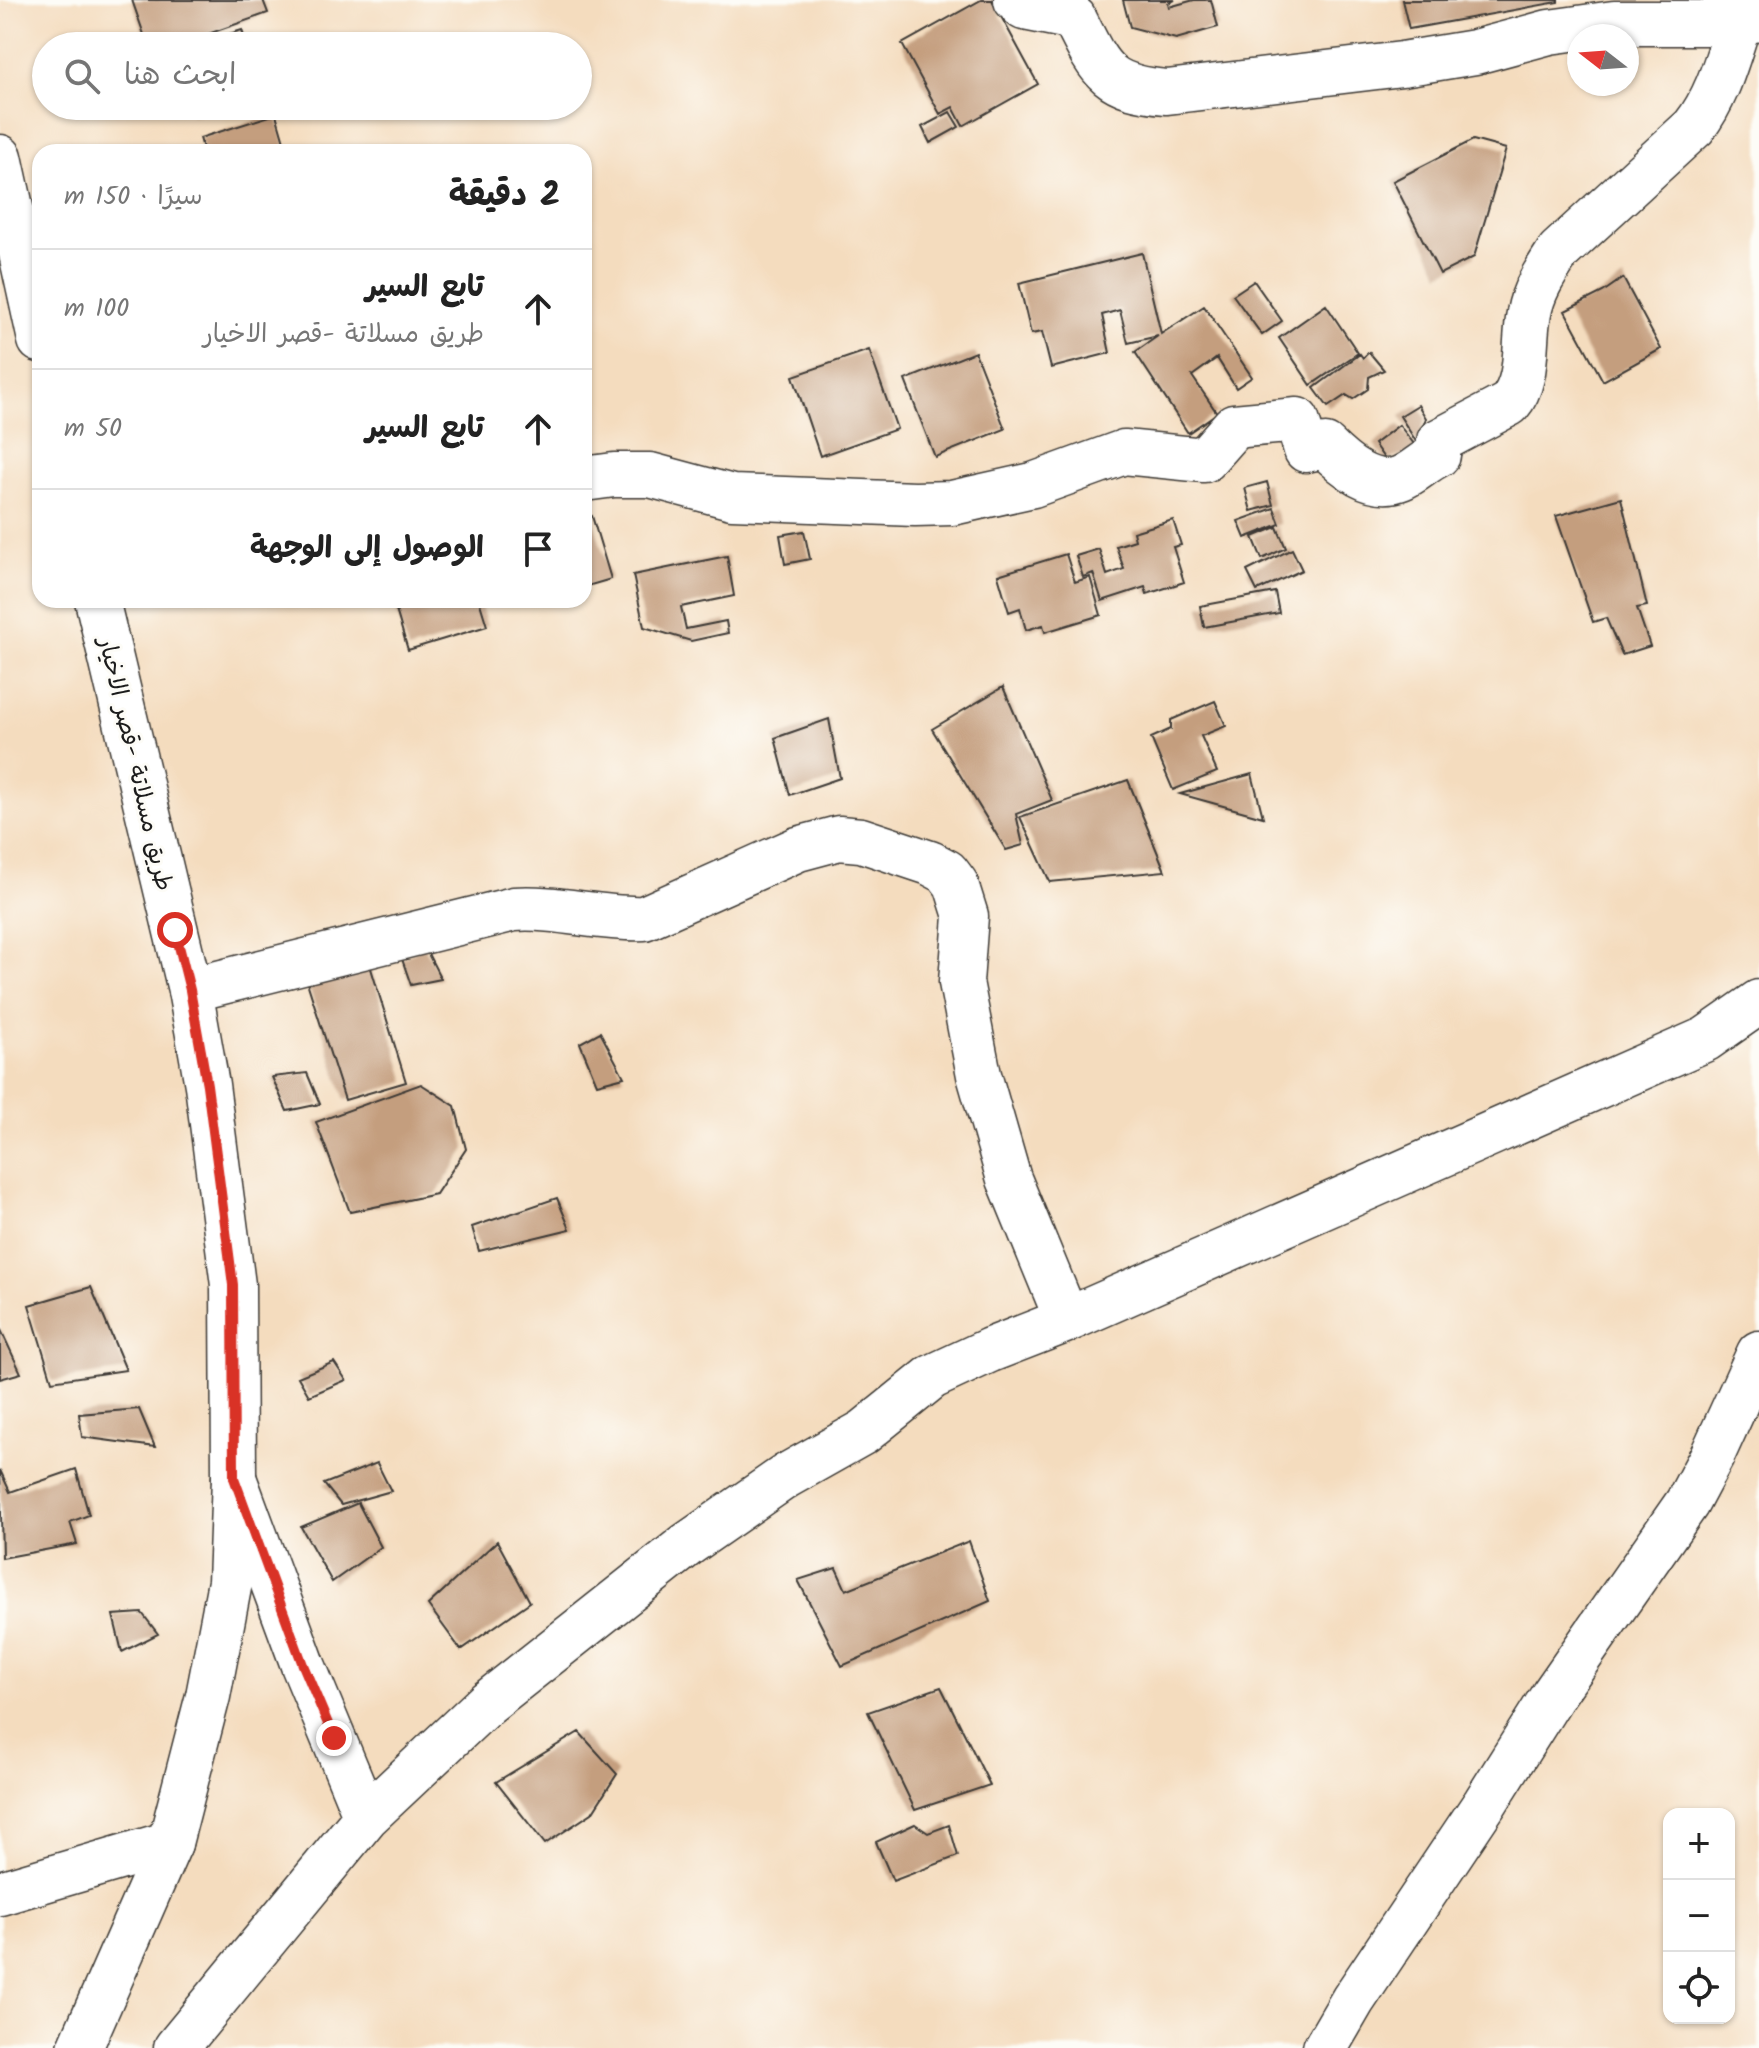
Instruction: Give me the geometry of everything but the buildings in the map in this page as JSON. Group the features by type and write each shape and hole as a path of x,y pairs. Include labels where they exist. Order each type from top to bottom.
{"street":[{"path":"592,478 650,475 732,497 952,503 1033,485 1124,452 1204,460 1234,426 1297,420 1306,450 1325,446 1347,468 1382,482 1402,478 1438,455 1439,441 1509,404 1516,396 1528,314 1544,274 1559,251 1694,127 1707,110 1749,21 1614,23 1549,32 1475,52 1402,64 1167,92 1138,90 1113,80 1095,60 1074,18 1024,8 1016,0"},
{"path":"0,157 32,303"},
{"name":"طريق مسلاتة -قصر الاخيار","path":"80,2048 170,1843 208,1696 230,1582 234,1478 233,1285 207,1085 190,990 99,608"},
{"path":"190,990 514,909 539,907 617,919 644,918 798,849 839,838 861,840 930,863 947,872 956,884 966,916 961,982 979,1075 1009,1179 1067,1320"},
{"path":"176,2048 366,1817 487,1703 688,1544 786,1476 864,1432 932,1377 1706,1039 1759,1002"},
{"path":"1325,2048 1353,2000 1553,1695 1687,1503 1759,1353"},
{"path":"234,1478 303,1665 366,1817"},
{"path":"0,1893 170,1843"}],"route":[{"path":"175,930 190,990 207,1085 233,1285 234,1478 303,1665 334,1738"}]}
